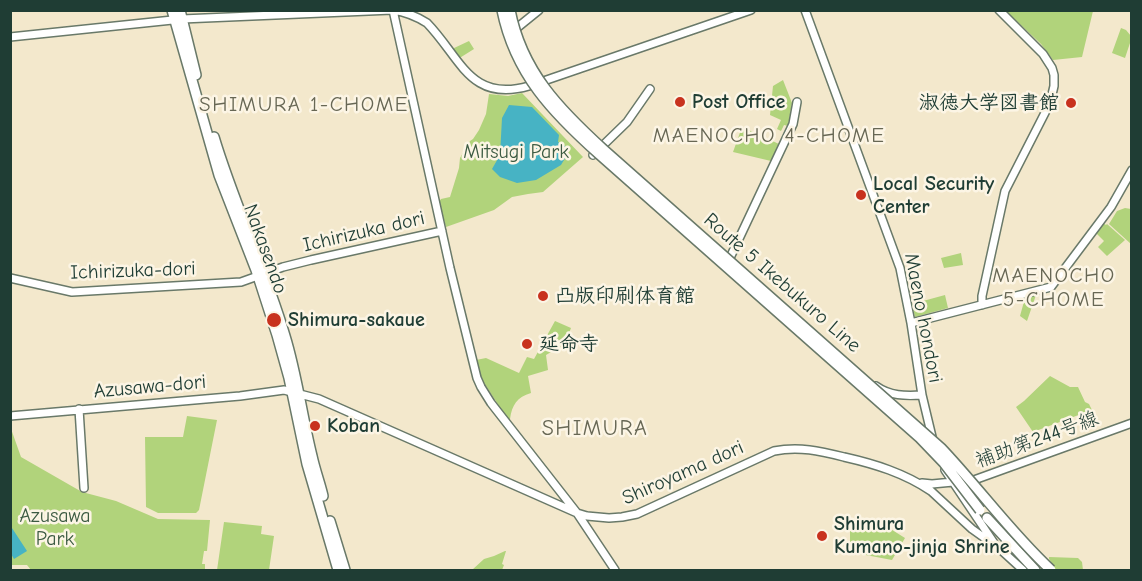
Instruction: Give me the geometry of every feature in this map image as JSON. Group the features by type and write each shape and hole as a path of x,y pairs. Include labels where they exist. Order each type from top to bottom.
{"highway":[{"name":"Route 5 Ikebukuro Line","path":"502,10 508,35 523,69 542,98 566,124 912,431 945,463 980,510"},
{"name":"Route 5 Ikebukuro Line","path":"511,10 519,42 531,67 569,118 941,448 1050,569"},
{"name":"Nakasendo","path":"177,15 224,189 261,275 345,570"},
{"name":"Nakasendo","path":"296,393 307,464 338,570"},
{"path":"987,518 1035,570"}],"street":[{"path":"392,10 474,369 481,387 492,405 578,513 615,570"},
{"path":"10,37 177,15 392,10 417,17 427,23 465,72 482,85 507,90 523,88 751,10"},
{"path":"511,10 531,60 544,81 581,125 879,388 898,395 922,395"},
{"path":"518,27 539,10"},
{"name":"Maeno hondori","path":"805,10 900,268 922,395 936,454 952,483 997,548"},
{"path":"982,305 1005,191 1050,103 1054,86 1052,68 1043,54 999,10"},
{"path":"593,155 627,122 650,89"},
{"path":"723,270 793,124 797,102"},
{"path":"911,323 1051,287 1108,212 1131,170"},
{"name":"Ichirizuka dori","path":"261,275 311,260 442,231"},
{"name":"Ichirizuka-dori","path":"10,278 72,292 241,282 261,275"},
{"name":"Azusawa-dori","path":"10,416 240,396 284,390 296,393"},
{"name":"Shiroyama dori","path":"296,393 319,399 587,516 622,518 636,514 762,456 787,448 812,450 874,464 916,482"},
{"path":"79,409 84,488"},
{"name":"補助第244号線","path":"916,482 932,484 974,480 1131,423"},
{"path":"931,434 974,480 1050,569"},
{"path":"916,482 931,490 972,529 1023,570"}],"green space":[{"path":"1006,11 1093,11 1082,57 1053,60 1041,44"},
{"path":"1121,28 1131,36 1125,58 1112,53"},
{"path":"469,41 474,49 458,59 452,49"},
{"path":"783,80 792,103 788,126 784,125 781,131 777,129 781,120 770,115 773,86"},
{"name":"Mitsugi Park","path":"522,93 583,157 543,192 512,197 494,210 446,227 439,202 441,199 450,197 460,158 479,130 486,114 489,94 508,96"},
{"path":"742,127 779,144 771,161 733,152"},
{"path":"1125,208 1131,209 1131,244 1109,224 1117,211"},
{"path":"1103,223 1125,240 1107,256 1098,247 1104,241 1096,233"},
{"path":"961,253 963,265 944,268 941,258"},
{"path":"945,295 948,308 915,317 912,304"},
{"path":"1036,295 1027,321 1020,316 1025,298"},
{"path":"555,321 571,328 565,344 546,355 548,370 528,376 531,393 516,402 508,420 479,375 476,360 486,358 519,373 527,357 534,359"},
{"path":"1050,376 1070,387 1078,387 1085,402 1092,410 1033,432 1016,407"},
{"path":"187,416 217,420 199,510 196,513 158,513 146,507 145,437 183,437"},
{"name":"Azusawa Park","path":"10,426 21,457 82,492 116,501 158,519 210,520 207,551 204,551 202,564 205,564 205,570 31,570 27,565 11,565"},
{"path":"224,522 262,526 261,534 274,536 269,570 217,570"},
{"path":"850,522 889,528 905,538 892,560 850,552"},
{"path":"506,551 502,570 472,570 484,559"},
{"path":"1049,557 1078,558 1082,562 1083,570 1056,570"}],"water":[{"path":"509,105 532,107 559,135 558,142 565,146 567,155 561,165 536,180 517,183 500,177 492,169 500,155 502,118"},
{"path":"10,525 27,551 14,559 11,554"}],"place":[{"name":"Post Office","path":"680,102"},
{"name":"淑徳大学図書館","path":"1071,103"},
{"name":"Local Security Center","path":"861,195"},
{"name":"凸版印刷体育館","path":"543,296"},
{"name":"Shimura-sakaue","path":"274,320"},
{"name":"延命寺","path":"527,344"},
{"name":"Koban","path":"315,426"},
{"name":"Shimura Kumano-jinja Shrine","path":"822,536"}],"district":[{"name":"SHIMURA 1-CHOME","path":"304,105"},
{"name":"MAENOCHO 4-CHOME","path":"769,136"},
{"name":"MAENOCHO 5-CHOME","path":"1054,288"},
{"name":"SHIMURA","path":"595,429"}]}
